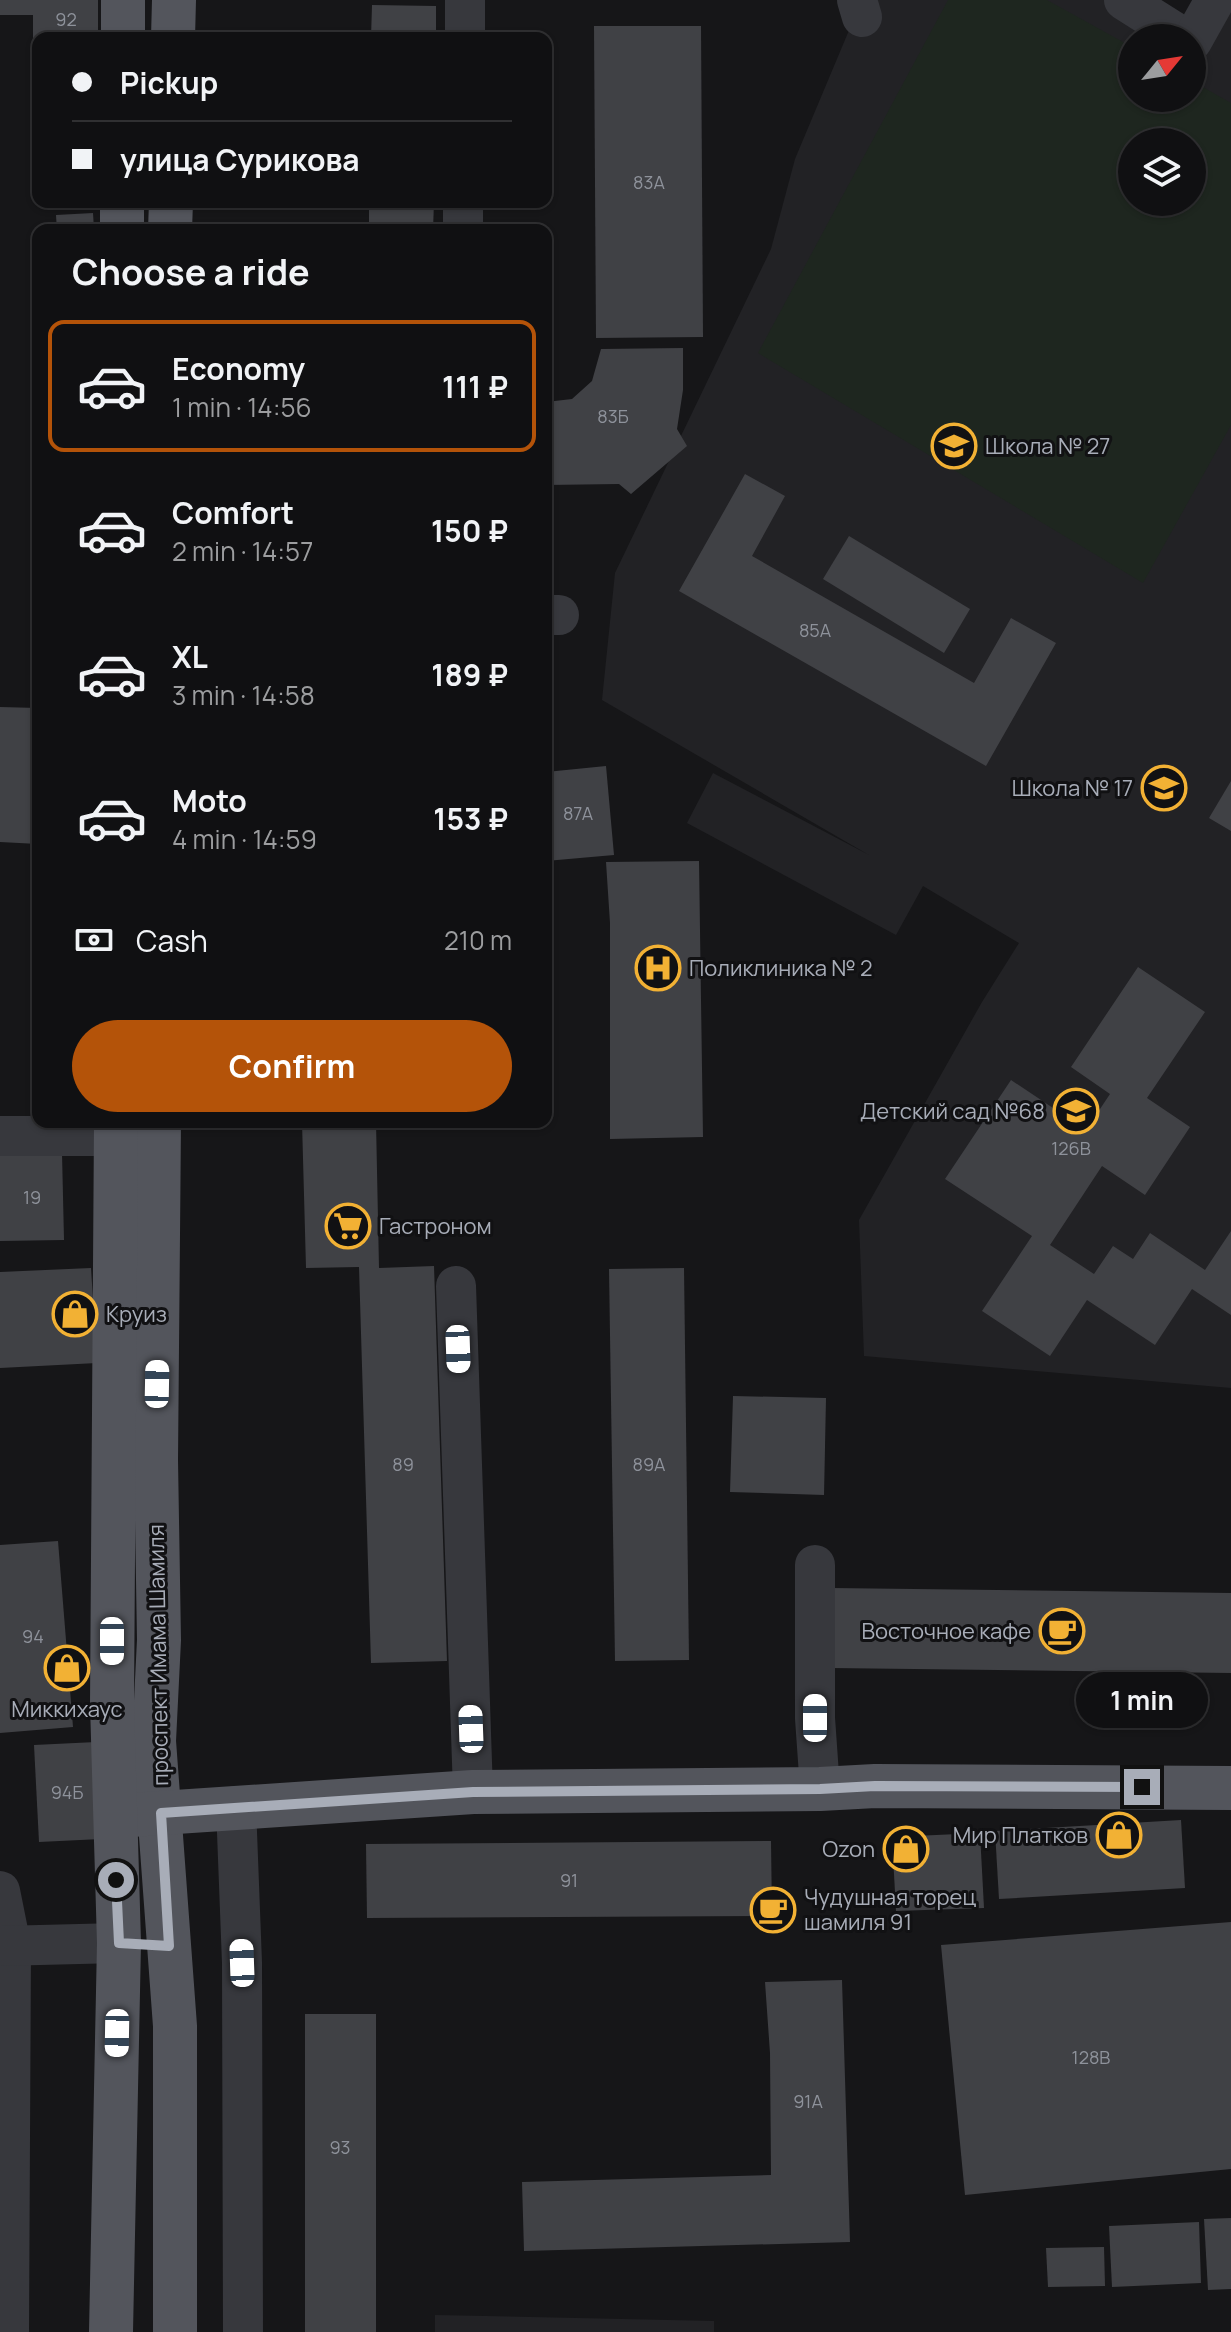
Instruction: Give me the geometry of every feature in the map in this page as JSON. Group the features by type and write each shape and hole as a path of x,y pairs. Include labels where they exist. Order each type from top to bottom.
{"main road":[{"path":"123,0 123,32"},
{"path":"173,32 174,0"},
{"name":"проспект Имама Шамиля","path":"111,2332 119,1943 113,1817 112,1688 116,1129"},
{"name":"проспект Имама Шамиля","path":"159,1129 156,1460 159,1640 154,1741 175,2026 175,2332"},
{"path":"113,1817 236,1806 322,1804 473,1792 875,1786 1231,1788"},
{"path":"119,1943 169,1946"}],"street":[{"path":"465,0 465,32"},
{"path":"1124,0 1162,24"},
{"path":"1202,24 1215,0"},
{"path":"0,1136 159,1129"},
{"path":"456,1286 473,1792"},
{"path":"815,1565 815,1718 820,1789"},
{"path":"236,1806 242,1963 243,2332"},
{"path":"0,1891 6,1946 9,2332"},
{"path":"6,1946 119,1943"}],"shaded area":[{"name":"Школа № 27","path":"878,0 1124,0 1162,24 1118,24 1118,112 1206,112 1206,27 1231,0 1231,1388 864,1356 859,1220 982,1002 1019,943 923,886 896,935 687,823 713,773 869,855 602,700 615,573 771,249 795,159 855,16 868,14"},
{"path":"948,0 1047,0 1118,39 1118,112 1206,112 1206,89 1231,103 1231,425 1143,583 758,353"},
{"path":"435,2315 714,2321 714,2332 435,2332"}],"building":[{"path":"0,0 98,0 98,32 33,32 33,15 0,15"},
{"path":"372,5 436,6 436,32 371,32"},
{"path":"594,26 701,26 703,337 596,338"},
{"path":"369,208 434,208 433,224 369,224"},
{"path":"93,213 94,224 57,224 56,215"},
{"path":"683,348 683,390 677,429 687,446 631,494 619,484 552,485 552,401 572,399 592,381 601,349"},
{"path":"745,474 785,496 752,556 974,683 1011,618 1056,643 986,766 679,591"},
{"path":"849,536 970,609 944,653 823,579"},
{"path":"0,707 32,708 32,844 0,842"},
{"path":"606,766 614,855 552,860 552,771"},
{"path":"1231,781 1231,831 1209,818"},
{"path":"699,861 703,1137 610,1139 610,923 606,862"},
{"path":"1138,967 1205,1012 1147,1098 1190,1127 1145,1195 1102,1166 1050,1245 1094,1274 1113,1246 1133,1259 1150,1233 1205,1270 1231,1231 1231,1315 1192,1289 1155,1345 1087,1300 1050,1356 982,1311 1032,1236 945,1179 1011,1080 1086,1130 1110,1094 1071,1067"},
{"path":"302,1128 376,1128 379,1268 434,1266 447,1661 371,1663 359,1267 306,1268"},
{"path":"62,1153 64,1240 0,1241 0,1154"},
{"path":"91,1268 97,1363 0,1368 0,1272"},
{"path":"684,1268 689,1660 615,1661 609,1269"},
{"path":"733,1396 826,1398 824,1495 730,1492"},
{"path":"58,1541 73,1727 0,1733 0,1545"},
{"path":"831,1588 1231,1593 1231,1673 830,1668"},
{"path":"96,1742 101,1839 39,1842 34,1745"},
{"path":"1181,1820 1185,1888 999,1899 995,1831"},
{"path":"980,1833 984,1908 896,1911 892,1837"},
{"path":"771,1841 772,1916 367,1918 366,1844"},
{"path":"1231,1922 1231,2169 965,2195 941,1945"},
{"path":"842,1980 850,2242 524,2251 522,2182 771,2175 770,2053 765,1982"},
{"path":"305,2014 376,2014 376,2332 305,2332"},
{"path":"1231,2218 1231,2289 1208,2290 1204,2219"},
{"path":"1199,2222 1201,2283 1112,2287 1109,2226"},
{"path":"1104,2247 1105,2286 1048,2287 1046,2248"}],"place":[{"name":"Школа № 27","path":"954,446"},
{"name":"Школа № 17","path":"1164,788"},
{"name":"Поликлиника № 2","path":"658,968"},
{"name":"Детский сад №68","path":"1076,1111"},
{"name":"Гастроном","path":"348,1226"},
{"name":"Круиз","path":"75,1314"},
{"name":"Восточное кафе","path":"1062,1631"},
{"name":"Миккихаус","path":"67,1668"},
{"name":"Мир Платков","path":"1119,1835"},
{"name":"Ozon","path":"906,1849"},
{"name":"Чудушная торец шамиля 91","path":"773,1910"}],"route":[{"path":"116,1880 119,1943 169,1946 161,1813 473,1792 875,1786 1142,1787"}]}
